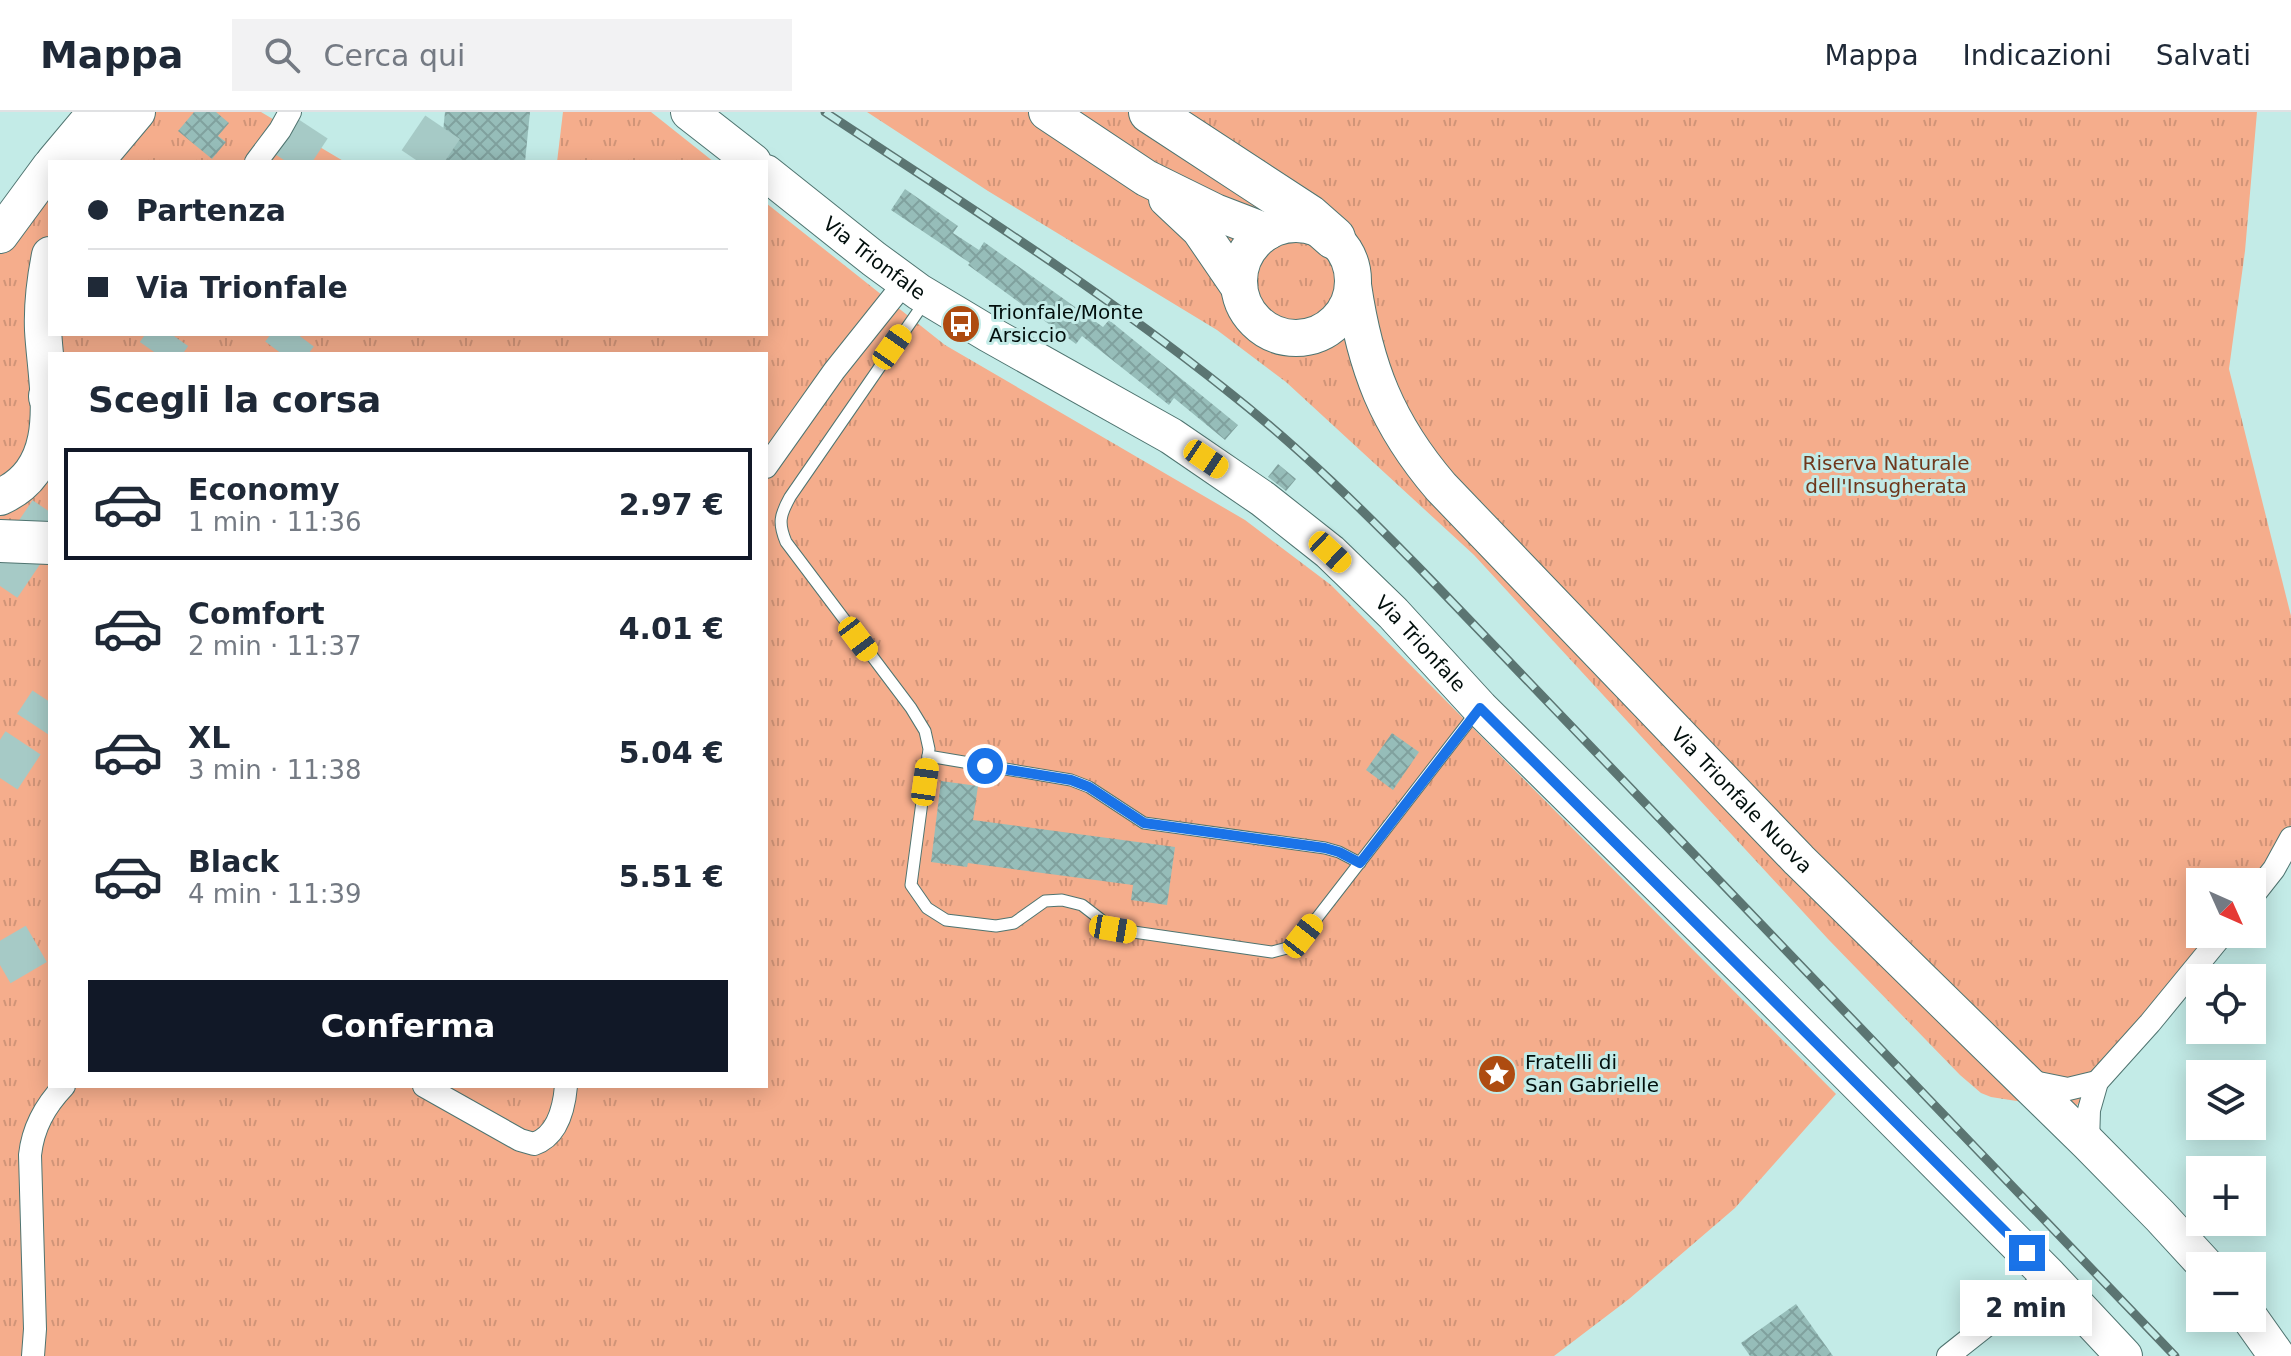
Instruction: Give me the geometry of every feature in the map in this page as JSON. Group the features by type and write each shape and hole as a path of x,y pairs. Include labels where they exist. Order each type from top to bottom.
{"highway":[{"path":"1150,112 1309,216 1334,238"},
{"path":"0,541 48,543"}],"main road":[{"path":"56,160 96,112"},
{"path":"97,160 137,112"},
{"path":"689,112 750,160"},
{"path":"1047,112 1146,178 1215,212 1267,232"},
{"path":"0,235 48,170"},
{"name":"Via Trionfale","path":"768,175 916,289 1171,436 1263,499 1317,542 1362,582 1480,708 1745,970 2049,1276 2124,1356"},
{"path":"1146,178 1200,230 1239,287"},
{"path":"1302,224 1319,228 1334,238 1352,268 1353,285 1349,302 1341,316 1329,328 1299,338 1271,333 1258,324 1245,307 1239,287 1244,257 1249,248 1267,232 1284,225 1302,224"},
{"path":"48,271 43,312 48,373"},
{"name":"Via Trionfale Nuova","path":"1353,285 1362,337 1383,399 1402,437 1429,474 1788,849 2088,1143 2193,1252"},
{"path":"0,497 26,480 37,462 46,438 48,418"},
{"path":"2260,1332 2277,1356"}],"street":[{"path":"258,160 290,112"},
{"path":"768,464 834,371 916,289"},
{"path":"2266,879 2291,838"},
{"path":"2088,1143 2089,1110 2097,1082 2212,948"},
{"path":"2024,1080 2068,1089 2097,1082"},
{"path":"33,1356 35,1329 30,1155 32,1139 43,1112 62,1088"},
{"path":"428,1088 520,1140 534,1144 546,1137 556,1124 566,1088"},
{"path":"1948,1356 2049,1276"}],"lane":[{"path":"916,289 780,513 779,526 806,571 911,708 925,731 929,749 911,885 927,908 946,920 996,926 1014,923 1045,901 1062,900 1082,905 1113,929 1272,952 1291,947 1303,936 1480,708"},
{"path":"928,756 1071,780 1089,787 1144,823 1325,848 1360,863"}],"green space":[{"path":"82,112 261,112 342,160 48,160 48,336 768,336 768,205 945,345 1245,520 1331,585 1836,1094 1735,1208 1629,1299 1554,1356 0,1356 0,215"},
{"path":"563,112 651,112 711,160 557,160"},
{"name":"Riserva Naturale dell'Insugherata","path":"867,112 2257,112 2245,251 2229,369 2291,616 2291,825 2262,868 2186,868 2186,948 2207,948 2194,964 2186,964 2186,974 2073,1110 1981,1093 1828,939 1474,555 1286,382 1217,330 988,191"}],"building":[{"path":"194,112 216,112 229,123 218,136 226,142 212,159 178,131"},
{"path":"445,112 530,112 525,160 440,160"},
{"path":"905,189 958,226 953,233 979,250 984,242 1103,327 1109,320 1238,425 1225,440 1174,398 1169,405 1082,336 1076,344 968,265 970,263 891,210"},
{"path":"1278,464 1296,479 1286,491 1268,477"},
{"path":"1392,733 1419,752 1393,790 1366,770"},
{"path":"941,781 978,786 973,820 1175,847 1167,905 1131,900 1133,885 968,863 967,867 931,862"},
{"path":"1796,1304 1833,1356 1750,1356 1741,1343"}],"tunnel":[{"path":"288,160 320,112"},
{"path":"420,160 453,112"},
{"path":"158,352 170,336"},
{"path":"284,352 296,336"},
{"path":"0,586 48,515"},
{"path":"0,778 48,705"},
{"path":"0,965 48,937"}],"railway":[{"path":"825,112 1128,316 1225,389 1305,457 1430,579 2175,1356"}],"place":[{"name":"Trionfale/Monte Arsiccio","path":"961,324"},
{"name":"Fratelli di San Gabrielle","path":"1497,1074"}],"route":[{"path":"985,766 1071,780 1089,787 1144,823 1325,848 1360,863 1480,708 2027,1253"}]}
